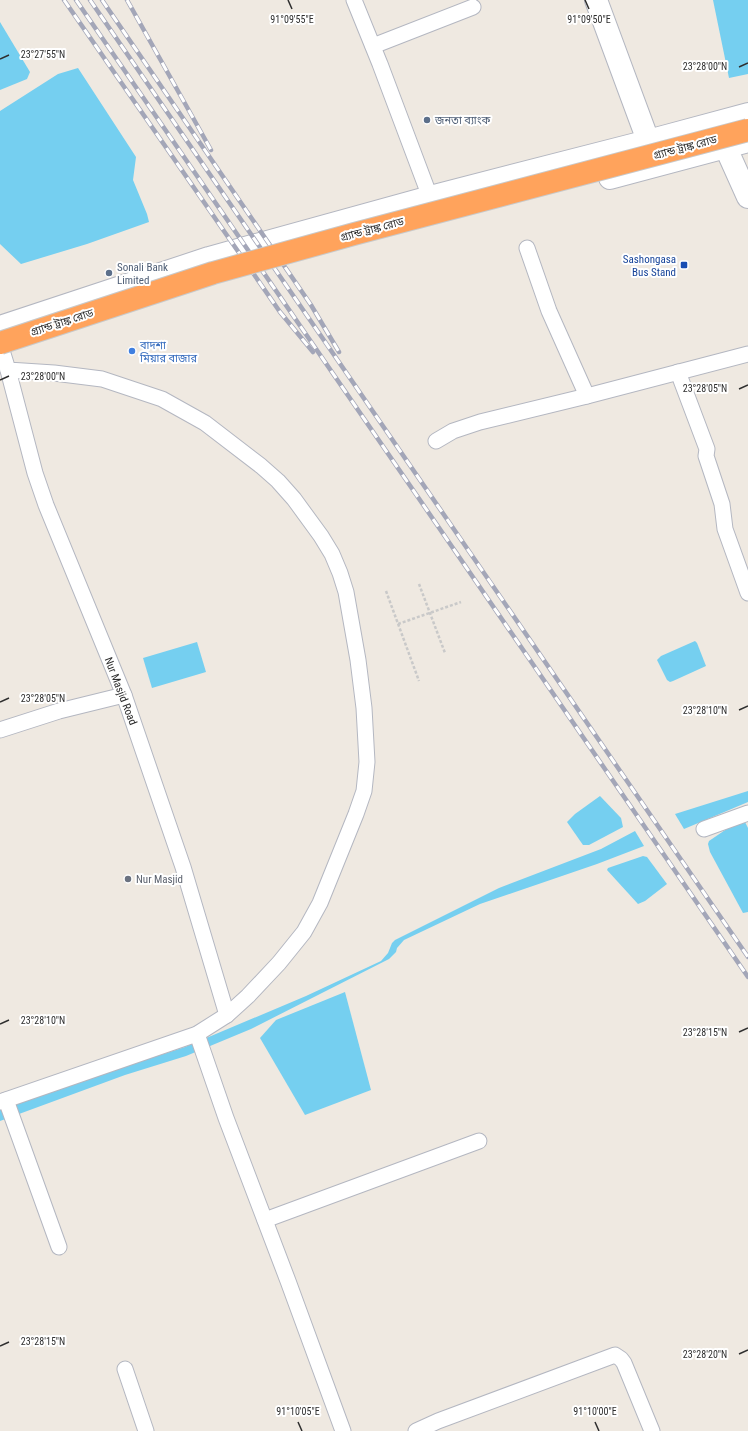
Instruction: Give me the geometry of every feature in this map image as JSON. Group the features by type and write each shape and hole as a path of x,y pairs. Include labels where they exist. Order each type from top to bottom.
{"highway":[{"name":"গ্র্যান্ড ট্রাঙ্ক রোড","path":"2,353 213,273 361,232 748,130"}],"street":[{"path":"354,0 430,197"},
{"path":"596,0 655,158 658,160 721,146 726,148 748,197"},
{"path":"373,46 473,7"},
{"path":"0,327 209,258 430,197 748,114"},
{"path":"2,353 133,307 303,254 748,142"},
{"path":"528,248 549,311 587,396"},
{"path":"2,353 54,373 102,379 162,399 204,423 261,466 278,482 294,499 321,536 332,554 340,573 346,592 364,708 367,762 364,791 334,871 320,903 304,932 279,963 248,996 227,1015 197,1034 3,1101 13,1120 58,1247"},
{"name":"Nur Masjid Road","path":"2,353 35,473 124,695 183,867 227,1015"},
{"path":"436,441 453,432 480,422 748,354"},
{"path":"678,372 707,449 706,456 722,504 725,529 748,593"},
{"path":"0,730 59,711 124,695"},
{"path":"704,829 748,812"},
{"path":"197,1034 226,1118 343,1431"},
{"path":"265,1220 479,1141"},
{"path":"416,1431 438,1421 615,1355 624,1363 652,1431"},
{"path":"125,1368 146,1431"}],"path":[{"path":"419,584 445,653"},
{"path":"386,591 418,681"},
{"path":"398,624 461,602"}],"water":[{"path":"713,0 748,0 748,74 729,78"},
{"path":"0,22 30,72 27,79 0,90"},
{"path":"78,68 136,157 133,180 149,222 87,244 21,264 0,244 0,111 58,74"},
{"path":"695,641 706,666 670,682 667,680 657,660 661,656"},
{"path":"197,642 206,672 152,688 143,658"},
{"path":"748,791 748,802 684,829 675,814"},
{"path":"600,796 621,818 623,827 589,845 583,845 567,822 575,814"},
{"path":"744,820 748,828 748,912 743,913 710,852 708,844 709,841 734,824"},
{"path":"635,831 644,846 597,864 480,904 404,940 389,959 251,1029 186,1056 125,1075 0,1121 0,1110 80,1081 185,1047 306,996 381,961 388,953 392,943 395,940 499,888 601,849"},
{"path":"643,856 647,857 667,884 645,901 638,904 607,870 608,868"},
{"path":"345,992 371,1090 305,1115 260,1038 276,1020"}],"railway":[{"path":"64,0 280,312 313,352"},
{"path":"76,0 748,977"},
{"path":"90,0 748,957"},
{"path":"102,0 311,305 339,352"},
{"path":"127,0 211,150"}],"place":[{"name":"জনতা ব্যাংক","path":"427,120"},
{"name":"Sashongasa Bus Stand","path":"684,265"},
{"name":"Sonali Bank Limited","path":"109,273"},
{"name":"বাদশা মিয়ার বাজার","path":"132,351"},
{"name":"Nur Masjid","path":"128,879"}]}
